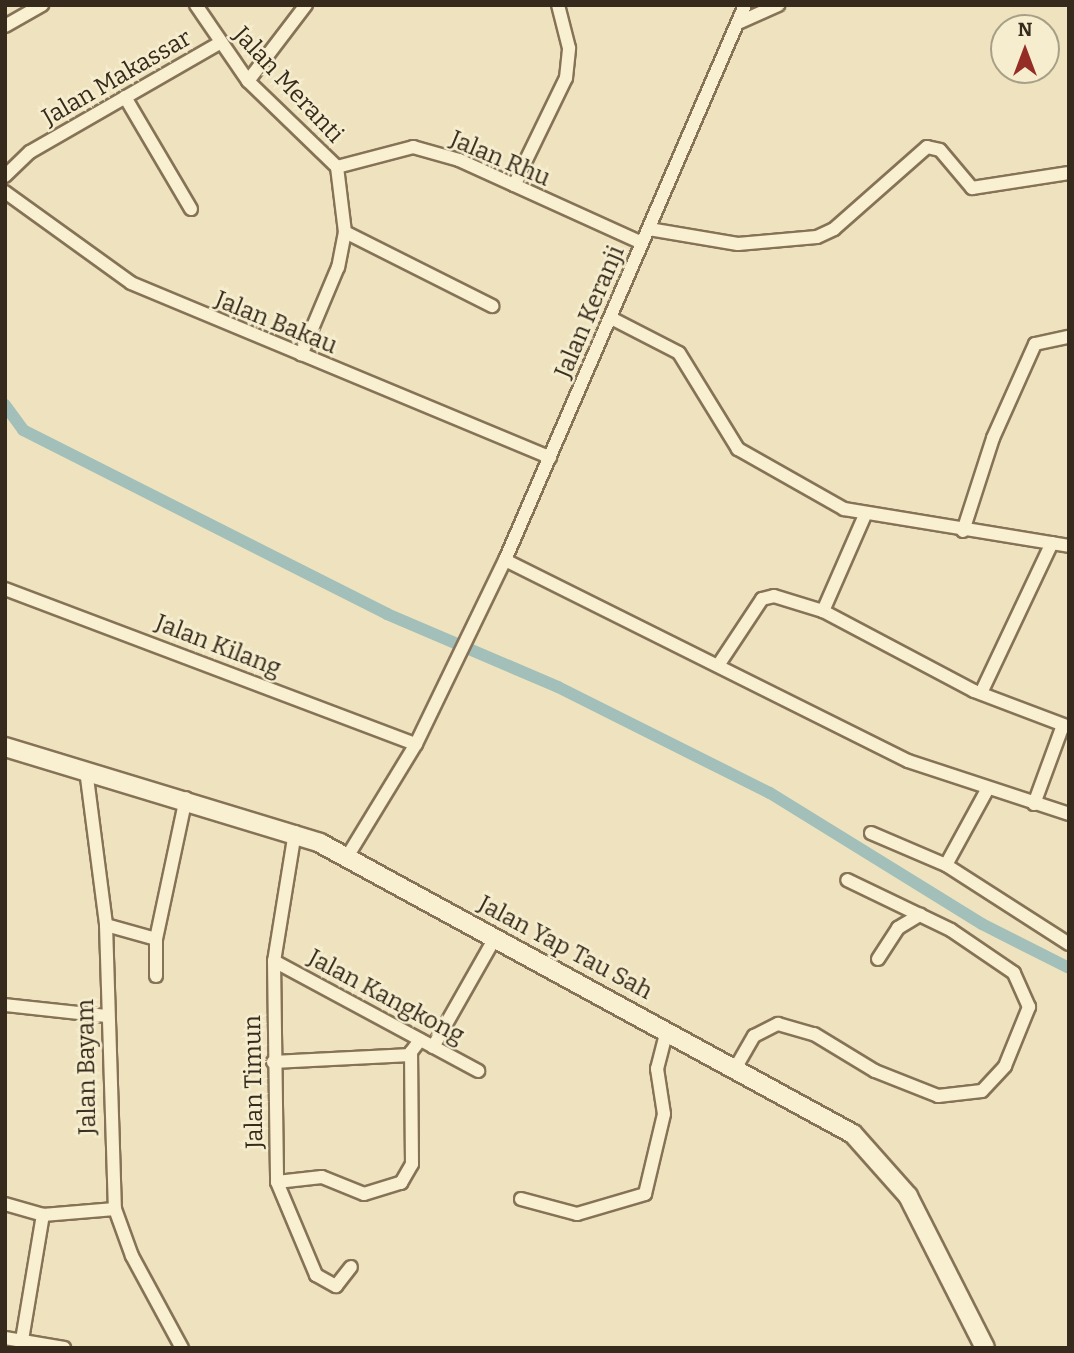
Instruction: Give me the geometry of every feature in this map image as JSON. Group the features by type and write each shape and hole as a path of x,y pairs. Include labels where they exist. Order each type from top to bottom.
{"street":[{"path":"5,26 42,5"},
{"name":"Jalan Meranti","path":"197,5 218,44 248,81 338,167 345,232 328,303 301,355"},
{"path":"248,81 306,5"},
{"path":"514,185 566,78 569,48 558,5"},
{"name":"Jalan Keranji","path":"416,744 505,560 740,22 745,5"},
{"path":"740,22 778,5"},
{"name":"Jalan Makassar","path":"5,176 30,152 218,44"},
{"path":"125,97 191,209"},
{"name":"Jalan Rhu","path":"338,167 413,147 514,185 642,243"},
{"path":"649,229 737,244 817,237 927,147 940,150 972,188 1069,173"},
{"name":"Jalan Bakau","path":"5,192 131,284 550,457"},
{"path":"345,232 492,306"},
{"path":"611,318 679,353 738,449 865,515 1069,546"},
{"path":"963,531 993,438 1035,344 1069,337"},
{"path":"824,611 865,515"},
{"path":"981,693 1052,543"},
{"path":"505,560 719,664 908,761 986,790 1069,814"},
{"name":"Jalan Kilang","path":"5,589 416,744"},
{"path":"719,664 762,599 824,611 981,693 1066,726 1034,804"},
{"path":"347,857 416,744"},
{"name":"Jalan Yap Tau Sah","path":"5,747 295,832 347,857 736,1067 853,1135 882,1161 908,1195 985,1346"},
{"name":"Jalan Bayam","path":"86,771 106,925 115,1209 132,1256 182,1348"},
{"path":"946,864 986,790"},
{"path":"156,976 156,939 186,798"},
{"name":"Jalan Timun","path":"295,832 274,961 273,1062 277,1182 316,1275 336,1286 351,1267"},
{"path":"871,833 946,864 1069,944"},
{"path":"736,1067 761,1029 791,1024 875,1071 938,1096 982,1091 1005,1066 1028,1020 1027,997 1014,972 920,915 846,880"},
{"path":"878,958 898,928 920,915"},
{"path":"106,925 156,939"},
{"path":"433,1047 495,938"},
{"name":"Jalan Kangkong","path":"274,961 478,1071"},
{"path":"5,1005 107,1016"},
{"path":"522,1199 577,1214 645,1194 664,1114 657,1069 667,1030"},
{"path":"277,1182 322,1177 364,1194 401,1183 413,1157 411,1055 420,1040"},
{"path":"273,1062 411,1055"},
{"path":"5,1204 44,1215 115,1209"},
{"path":"22,1340 44,1215"},
{"path":"5,1338 64,1348"}],"waterway":[{"path":"5,405 23,430 387,614 558,687 770,793 982,924 1069,968"}]}
